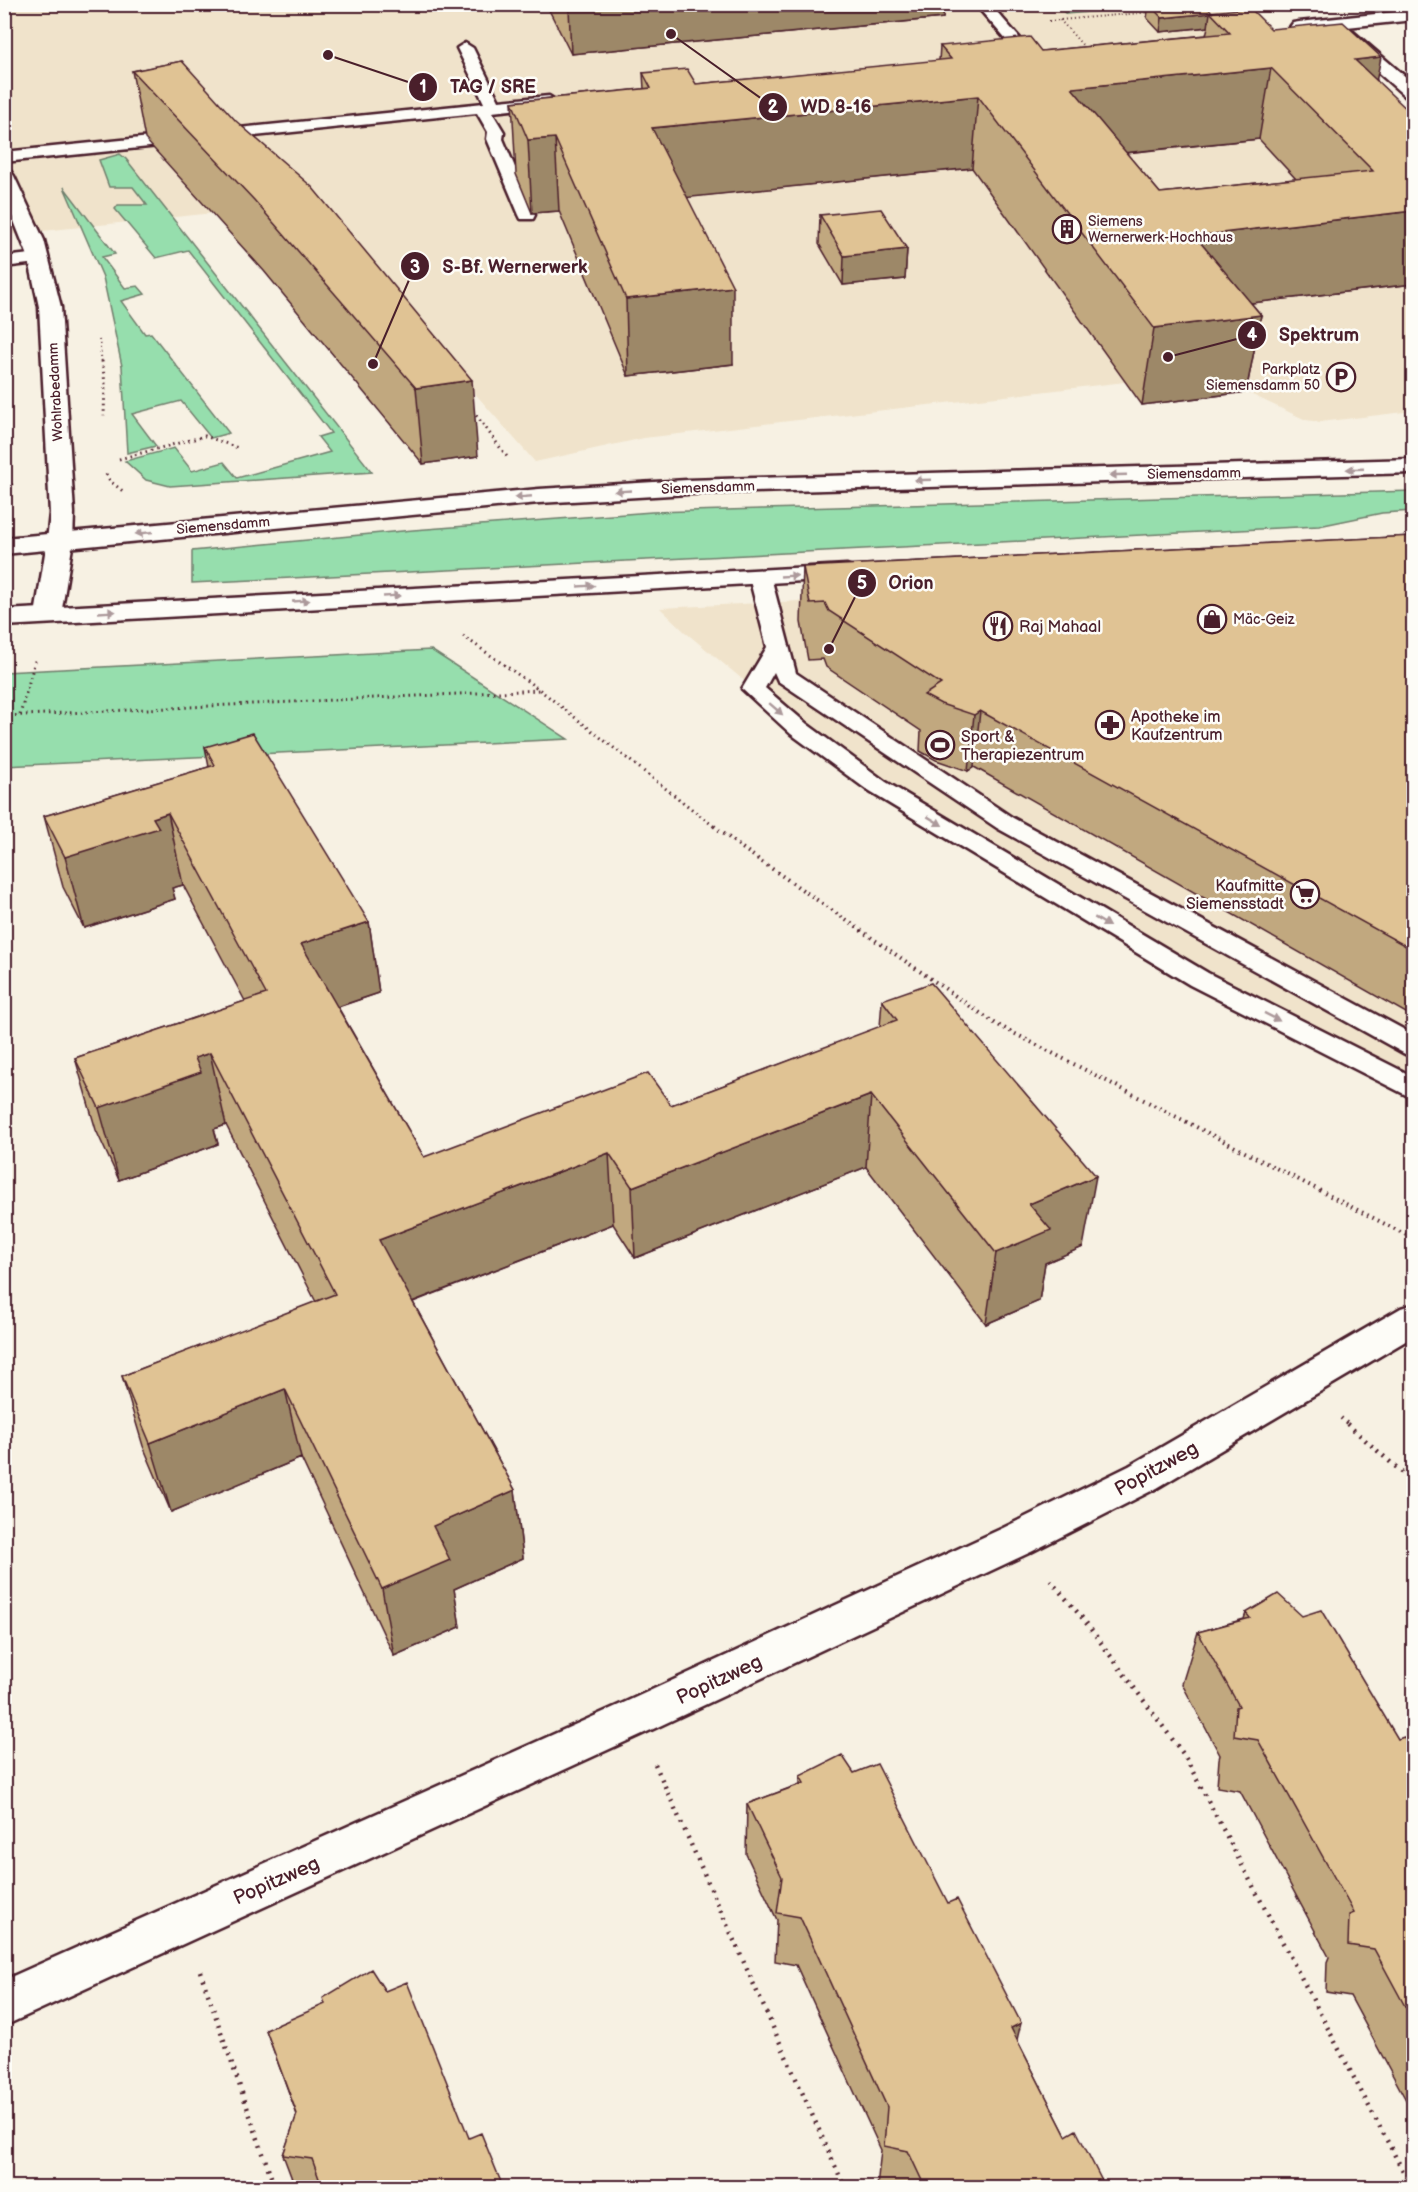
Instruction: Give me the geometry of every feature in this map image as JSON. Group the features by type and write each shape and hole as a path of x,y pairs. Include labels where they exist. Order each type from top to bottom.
{"street":[{"path":"1283,29 1413,15"},
{"path":"1333,23 1413,94"},
{"name":"Wohlrabedamm","path":"4,176 21,205 39,258 50,307 62,513 60,541 48,615"},
{"name":"Siemensdamm","path":"4,546 539,496 720,486 1413,466"},
{"path":"4,618 872,572"},
{"name":"Popitzweg","path":"4,2003 634,1718 1017,1540 1143,1477 1413,1317"}],"lane":[{"path":"982,4 1027,55"},
{"path":"465,48 496,132 495,139 527,214"},
{"path":"1003,57 1087,50"},
{"path":"4,157 567,100"},
{"path":"4,262 39,258"},
{"path":"760,577 786,676 1005,823 1413,1047"},
{"path":"778,647 753,689 799,729 878,787 1200,979 1413,1089"}],"path":[{"path":"1195,8 1212,4"},
{"path":"1001,26 1161,11"},
{"path":"1060,20 1087,50"},
{"path":"471,410 539,496"},
{"path":"119,459 205,436 238,448"},
{"path":"463,636 540,690 742,848 996,1024 1413,1239"},
{"path":"20,714 36,656"},
{"path":"4,716 540,690"},
{"path":"1302,1384 1413,1483"},
{"path":"1017,1540 1084,1620 1184,1755 1412,2187"},
{"path":"634,1718 845,2187"},
{"path":"183,1922 274,2187"}],"shaded area":[{"path":"4,5 1289,5 1246,9 1413,172 1413,411 1320,422 1306,420 1246,392 1142,405 1125,382 644,438 535,462 308,203 5,235"},
{"name":"Kaufmitte Siemensstadt","path":"1413,570 1413,1093 894,804 685,632 660,608"}],"green space":[{"path":"1057,5 1173,5 1066,14"},
{"path":"120,154 372,472 170,486 146,480 125,461 174,448 192,471 224,462 237,478 330,452 318,437 331,433 188,250 156,258 115,209 118,205 147,205 133,187 109,187 99,160"},
{"path":"64,187 115,254 102,257 125,288 138,286 145,294 121,301 145,334 151,333 229,433 211,438 181,401 132,414 156,446 127,453 122,366 103,277"},
{"path":"1413,491 1413,511 1382,513 1319,526 192,583 192,551 413,530 652,512"},
{"path":"431,650 568,739 5,766 4,672"}],"building":[{"path":"568,4 602,4 569,8"},
{"path":"1149,4 1204,4 1212,12 1162,18"},
{"path":"1250,8 1271,29 1343,22 1381,57 1355,60 1413,115 1413,211 1195,236 1261,315 1154,328 978,96 652,128 733,287 626,299 555,138 528,140 512,102 651,88 643,73 687,69 696,84 951,59 940,46 1030,37 1041,51 1230,33 1210,12","holes":["1271,68 1373,171 1160,193 1072,88"]},
{"path":"182,61 236,121 312,187 472,380 416,388 254,200 132,71"},
{"path":"881,209 907,249 844,256 820,215"},
{"name":"Kaufmitte Siemensstadt","path":"1413,536 1413,950 980,711 974,715 941,704 924,695 941,684 829,611 825,603 810,604 803,567"},
{"path":"253,733 369,922 301,944 424,1157 648,1073 671,1105 897,1020 882,1000 931,983 1096,1176 1029,1204 1051,1230 996,1253 871,1095 632,1187 609,1153 379,1240 515,1490 433,1526 450,1560 382,1589 285,1389 150,1443 122,1376 335,1294 210,1053 195,1058 201,1072 99,1108 75,1058 266,994 168,813 153,818 159,828 65,857 44,816 215,765 205,747"},
{"path":"1278,1594 1302,1616 1321,1610 1398,1739 1404,1737 1413,1753 1413,2021 1374,1949 1348,1945 1349,1915 1354,1913 1258,1740 1234,1736 1236,1707 1239,1706 1198,1632 1250,1618 1246,1613"},
{"path":"842,1755 854,1773 877,1764 948,1903 957,1899 1021,2023 1011,2028 1066,2136 1076,2130 1105,2187 925,2187 908,2151 884,2146 887,2107 800,1917 777,1913 782,1877 747,1804 804,1783 800,1776"},
{"path":"371,1969 385,1991 407,1982 469,2138 481,2133 503,2187 322,2187 312,2159 283,2155 297,2114 266,2030 325,2004 323,1998"}],"place":[{"name":"WD 8-16","path":"671,34"},
{"name":"TAG / SRE","path":"328,55"},
{"name":"Siemens Wernerwerk-Hochhaus","path":"1067,229"},
{"name":"Spektrum","path":"1168,357"},
{"name":"S-Bf. Wernerwerk","path":"373,364"},
{"name":"Parkplatz Siemensdamm 50","path":"1341,377"},
{"name":"Mäc-Geiz","path":"1212,619"},
{"name":"Raj Mahaal","path":"998,626"},
{"name":"Orion","path":"829,649"},
{"name":"Apotheke im Kaufzentrum","path":"1110,725"},
{"name":"Sport & Therapiezentrum","path":"940,745"},
{"name":"Kaufmitte Siemensstadt","path":"1305,894"}]}
